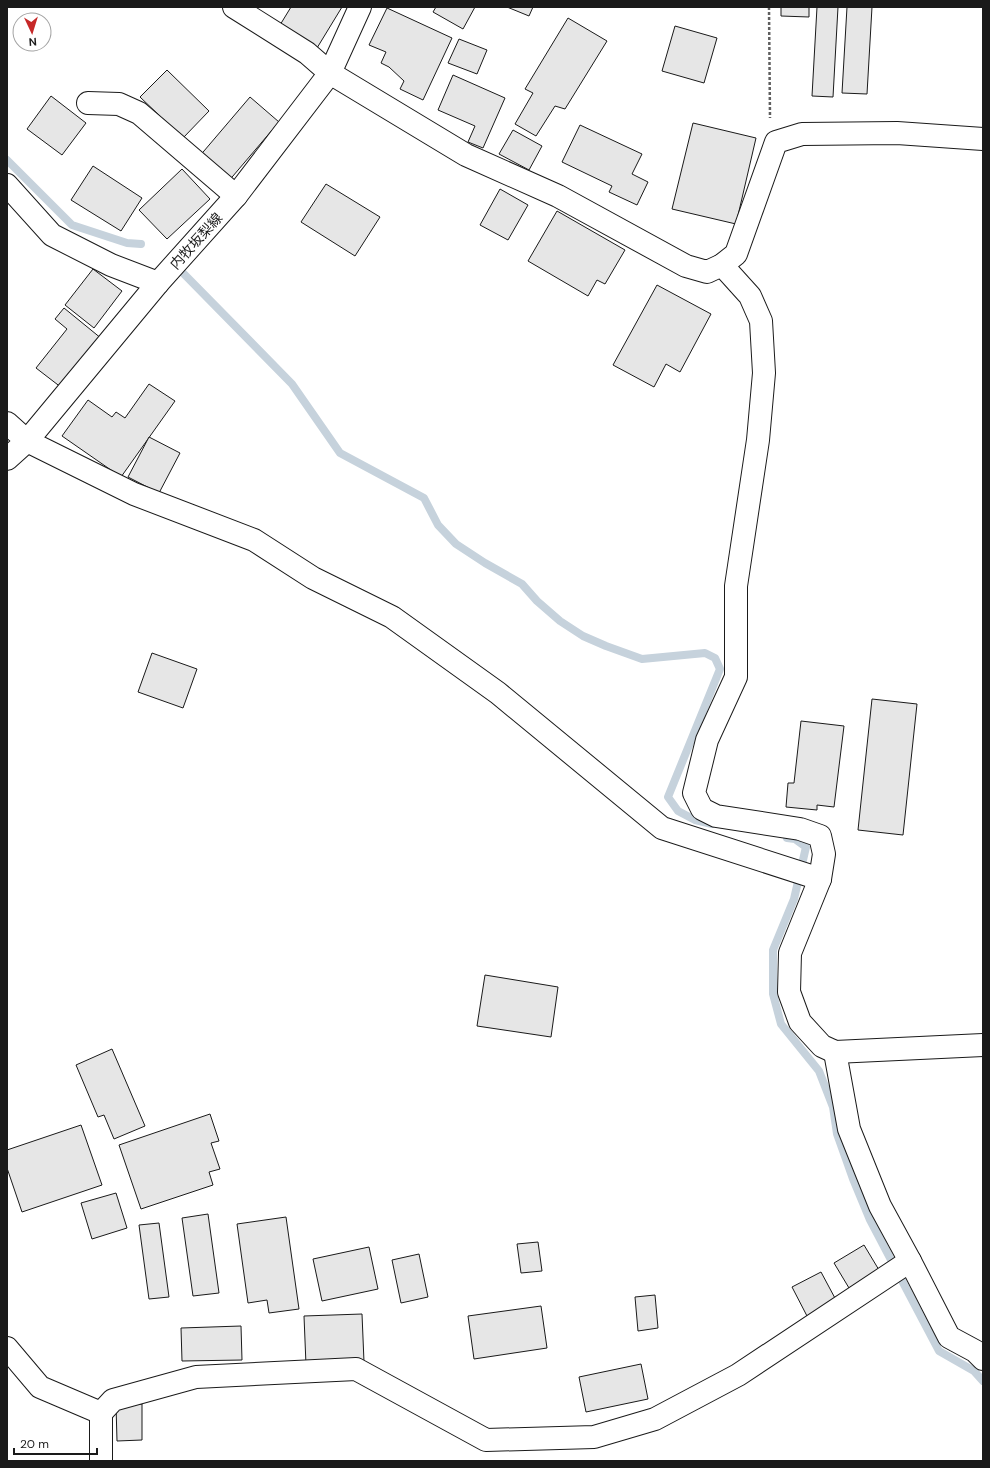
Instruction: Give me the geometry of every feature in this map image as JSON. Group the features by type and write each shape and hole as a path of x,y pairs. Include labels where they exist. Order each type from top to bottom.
{"street":[{"path":"234,7 307,53 330,73 466,155 558,196 686,266 707,272 722,265 736,254 776,142 802,134 897,133 983,139"},
{"name":"内牧坂梨線","path":"7,459 27,441 158,283 236,196 330,73 360,7"},
{"path":"88,103 119,104 139,113 236,196"},
{"path":"7,185 52,235 111,265 158,283"},
{"path":"722,265 750,296 762,321 764,373 758,440 736,586 736,677 707,740 694,793 702,809 716,816 800,829 820,836 824,854 820,879 790,953 789,992 800,1022 822,1046 835,1052 983,1045"},
{"path":"7,424 27,441 134,494 254,540 313,578 392,617 498,693 662,828 820,879"},
{"path":"835,1052 849,1129 880,1206 949,1337 975,1351 983,1359"},
{"path":"101,1461 101,1413 113,1400 196,1377 356,1369 486,1440 594,1437 655,1419 738,1375 909,1262"},
{"path":"7,1348 40,1387 101,1413"}],"path":[{"path":"769,7 770,129 776,142"}],"building":[{"path":"291,7 342,7 317,48 280,25"},
{"path":"436,7 475,7 463,29 433,12"},
{"path":"507,7 533,7 529,16"},
{"path":"781,7 809,7 809,17 781,16"},
{"path":"817,7 838,7 833,97 812,96"},
{"path":"847,7 872,7 867,94 842,93"},
{"path":"387,8 452,38 423,100 400,89 404,81 389,67 381,63 386,52 369,45"},
{"path":"568,18 607,41 565,109 555,106 536,136 515,124 533,93 525,89"},
{"path":"675,26 717,38 704,83 662,71"},
{"path":"459,39 487,50 477,74 448,63"},
{"path":"167,70 209,111 183,138 140,97"},
{"path":"453,75 505,98 483,148 468,142 475,126 438,110"},
{"path":"51,96 86,123 62,155 27,129"},
{"path":"250,97 279,122 227,183 198,158"},
{"path":"693,123 756,138 736,224 672,209"},
{"path":"580,125 642,154 632,174 648,182 637,205 609,192 612,186 562,162"},
{"path":"513,130 542,146 529,170 499,154"},
{"path":"93,166 142,198 121,231 71,200"},
{"path":"182,169 210,199 167,239 139,210"},
{"path":"326,184 380,217 355,256 301,222"},
{"path":"500,189 528,205 508,240 480,225"},
{"path":"557,211 625,250 605,284 597,280 588,296 528,261"},
{"path":"93,269 122,291 94,328 65,305"},
{"path":"657,285 711,314 680,372 666,364 654,387 613,365"},
{"path":"64,308 102,339 62,388 36,368 67,329 55,319"},
{"path":"149,384 175,401 121,477 62,436 88,400 112,417 116,412 125,418"},
{"path":"149,437 180,453 159,493 128,477"},
{"path":"152,653 197,669 183,708 138,692"},
{"path":"872,699 917,704 903,835 858,830"},
{"path":"801,721 844,726 834,807 817,805 817,810 786,807 788,783 794,783"},
{"path":"485,975 558,987 551,1037 477,1026"},
{"path":"112,1049 145,1126 114,1139 104,1115 98,1117 76,1065"},
{"path":"210,1114 219,1141 211,1143 220,1169 209,1172 213,1185 141,1209 119,1145"},
{"path":"81,1125 102,1185 22,1212 7,1168 7,1150"},
{"path":"116,1193 127,1228 92,1239 81,1203"},
{"path":"208,1214 219,1293 193,1296 182,1218"},
{"path":"286,1217 299,1309 269,1313 267,1300 248,1303 237,1224"},
{"path":"159,1223 169,1297 149,1299 139,1225"},
{"path":"538,1242 542,1271 521,1273 517,1244"},
{"path":"864,1245 879,1270 849,1288 834,1263"},
{"path":"369,1247 378,1289 322,1301 313,1259"},
{"path":"419,1254 428,1297 401,1303 392,1260"},
{"path":"821,1272 836,1300 807,1316 792,1287"},
{"path":"655,1295 658,1328 638,1331 635,1297"},
{"path":"541,1306 547,1348 474,1359 468,1316"},
{"path":"362,1314 364,1362 306,1365 304,1316"},
{"path":"241,1326 242,1360 182,1361 181,1328"},
{"path":"641,1364 648,1399 586,1412 579,1377"},
{"path":"142,1404 142,1440 117,1441 116,1405"}],"waterway":[{"path":"7,160 72,225 127,243 141,244"},
{"path":"184,274 292,384 340,453 424,498 438,525 456,544 485,563 522,584 537,601 560,621 583,636 642,659 705,653 715,658 720,669 668,797 678,811 695,820 712,824"},
{"path":"787,838 795,839 806,847 794,899 773,950 773,994 781,1024 819,1071 833,1107 837,1134 870,1220 939,1351 974,1371 983,1381"}]}
